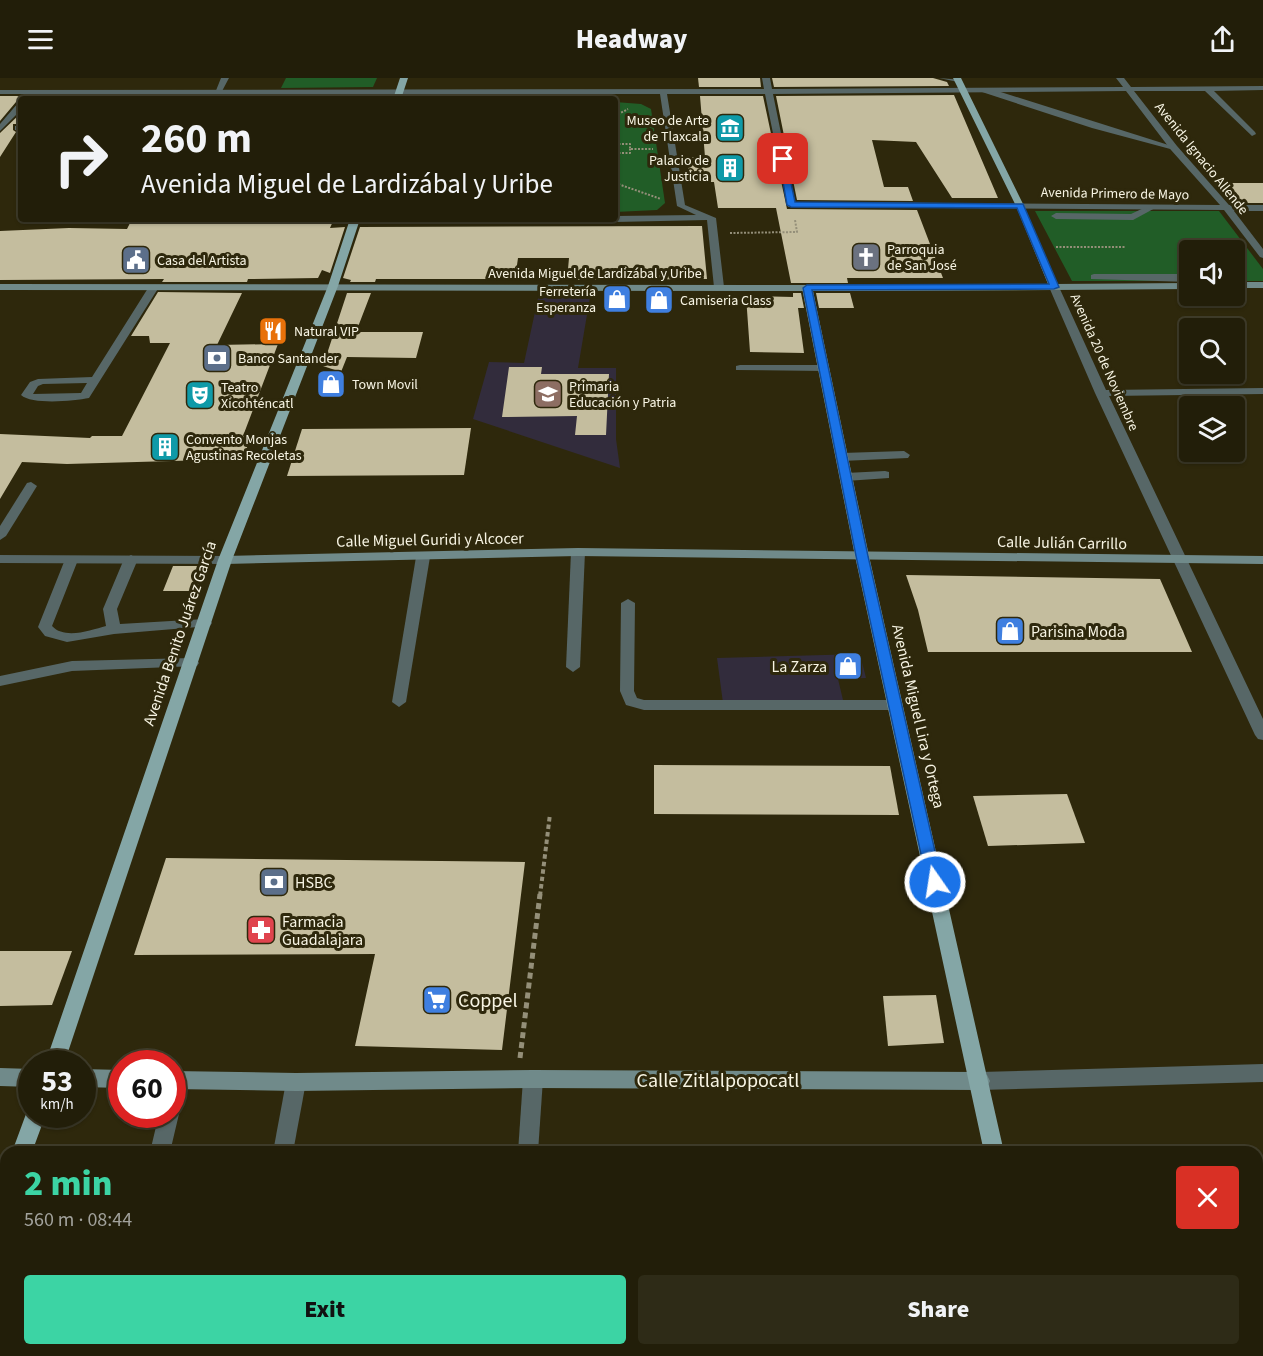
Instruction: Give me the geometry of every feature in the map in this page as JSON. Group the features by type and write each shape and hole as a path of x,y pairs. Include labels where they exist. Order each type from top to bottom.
{"main road":[{"path":"398,96 404,78"},
{"name":"Avenida 20 de Noviembre","path":"957,79 1020,206 1054,287"},
{"name":"Avenida Benito Juárez García","path":"59,1050 192,663 225,560 333,286 354,222"},
{"name":"Avenida Miguel de Lardizábal y Uribe","path":"807,288 1054,287"},
{"name":"Avenida Miguel Lira y Ortega","path":"807,288 862,556 993,1146"},
{"path":"24,1146 31,1128"}],"street":[{"path":"218,91 225,78"},
{"path":"766,78 791,205"},
{"path":"943,78 957,79"},
{"name":"Avenida Ignacio Allende","path":"1120,78 1174,148 1227,208 1263,255"},
{"path":"29,96 41,82"},
{"path":"0,92 156,86 218,91 279,88 398,96 770,90 1263,88"},
{"path":"1207,88 1252,135"},
{"path":"985,90 1095,126 1174,148"},
{"path":"663,92 681,206 711,218"},
{"path":"2,128 18,109"},
{"name":"Avenida Primero de Mayo","path":"791,205 1263,208"},
{"path":"1056,216 1133,217 1153,207"},
{"path":"711,218 719,287"},
{"path":"618,219 711,218"},
{"path":"1094,277 1179,277"},
{"path":"1245,285 1263,285"},
{"name":"Avenida Miguel de Lardizábal y Uribe","path":"1054,287 1179,286"},
{"name":"Avenida Miguel de Lardizábal y Uribe","path":"0,287 807,288"},
{"path":"95,380 42,381 34,384 27,395 32,398 78,398 88,393 154,287"},
{"name":"Avenida 20 de Noviembre","path":"1054,287 1101,393 1263,735"},
{"path":"740,368 824,368"},
{"path":"1101,393 1263,391"},
{"path":"842,457 904,455"},
{"path":"846,477 885,475"},
{"path":"0,536 31,486"},
{"path":"573,667 578,552"},
{"name":"Calle Miguel Guridi y Alcocer","path":"0,559 225,560 578,552 862,556"},
{"path":"399,702 423,556"},
{"name":"Calle Julián Carrillo","path":"862,556 1263,560"},
{"path":"71,560 45,627 48,633 56,638 114,629 205,623"},
{"path":"114,629 110,609 131,560"},
{"path":"628,603 627,691 631,701 644,705 895,705"},
{"path":"0,681 72,666 192,663"},
{"name":"Calle Zitlalpopocatl","path":"186,1080 980,1081 1263,1073"},
{"path":"0,1077 18,1078"},
{"path":"525,1079 528,1146"},
{"path":"284,1146 296,1082"},
{"path":"161,1146 166,1128"}],"path":[{"path":"618,144 630,144 630,153 618,153"},
{"path":"630,149 672,148"},
{"path":"618,184 681,206"},
{"path":"712,233 797,232 791,205"},
{"path":"1038,247 1125,247"},
{"path":"525,1079 550,814"}],"shaded area":[{"name":"Primaria Educación y Patria","path":"590,297 578,368 616,368 616,439 620,468 473,419 489,362 524,363 538,298"},
{"path":"860,654 866,678 838,679 843,700 723,703 717,658"}],"green space":[{"path":"286,78 377,78 373,87 281,88"},
{"path":"618,102 641,104 651,109 665,203 657,210 618,212"},
{"path":"1035,211 1219,211 1241,240 1179,240 1179,281 1072,281"},
{"path":"1245,245 1263,269 1263,281 1245,281"}],"building":[{"path":"698,78 760,78 761,87 699,87"},
{"path":"772,78 933,78 947,82 949,86 774,87"},
{"path":"954,95 998,198 952,198 916,142 872,140 884,187 908,187 913,201 797,200 776,96"},
{"path":"0,96 18,96 18,101 0,121"},
{"path":"700,96 763,96 787,209 917,210 943,278 847,278 848,283 791,283 776,208 718,208 714,182 690,182 687,157 705,157"},
{"path":"18,116 18,124 13,124 13,130 16,132 0,157 0,133"},
{"path":"1224,183 1263,183 1263,203 1240,203"},
{"path":"130,222 333,222 330,228 345,227 330,273 322,270 318,278 248,279 247,282 162,282 164,279 0,280 0,231 69,228 127,229"},
{"path":"702,226 707,279 567,280 569,258 518,258 515,279 376,279 375,282 350,282 351,280 343,278 360,227"},
{"path":"158,292 242,293 217,345 278,344 243,436 252,436 242,459 67,464 22,462 0,499 0,434 90,438 92,436 122,436 170,343 150,343 149,336 131,336"},
{"path":"347,293 371,293 356,332 423,332 416,358 347,357 341,372 323,366"},
{"path":"793,293 801,293 804,308 798,308 804,353 750,352 746,296 793,297"},
{"path":"816,293 850,293 854,308 819,308"},
{"path":"509,367 542,367 541,374 609,374 606,435 575,435 577,416 502,417"},
{"path":"471,428 464,475 287,476 302,429"},
{"path":"173,566 207,566 197,591 163,591"},
{"path":"906,575 1160,579 1192,652 928,652 918,610"},
{"path":"654,765 890,766 899,815 654,814"},
{"path":"1067,794 1085,843 988,846 973,796"},
{"path":"166,858 525,862 502,1050 355,1046 375,954 134,955"},
{"path":"0,951 72,951 52,1005 0,1006"},
{"path":"936,995 944,1043 888,1046 883,996"}],"place":[{"name":"Museo de Arte de Tlaxcala","path":"730,128"},
{"name":"Palacio de Justicia","path":"730,168"},
{"name":"Parroquia de San José","path":"866,257"},
{"name":"Casa del Artista","path":"136,260"},
{"name":"Ferretería Esperanza","path":"617,299"},
{"name":"Camiseria Class","path":"659,300"},
{"name":"Natural VIP","path":"273,331"},
{"name":"Banco Santander","path":"217,358"},
{"name":"Town Movil","path":"331,384"},
{"name":"Primaria Educación y Patria","path":"548,394"},
{"name":"Teatro Xicohténcatl","path":"200,395"},
{"name":"Convento Monjas Agustinas Recoletas","path":"165,447"},
{"name":"Parisina Moda","path":"1010,631"},
{"name":"La Zarza","path":"848,666"},
{"name":"HSBC","path":"274,882"},
{"name":"Farmacia Guadalajara","path":"261,930"},
{"name":"Coppel","path":"437,1000"}],"route":[{"path":"783,159 791,205 1020,206 1054,287 807,288 862,556 935,882"}]}
